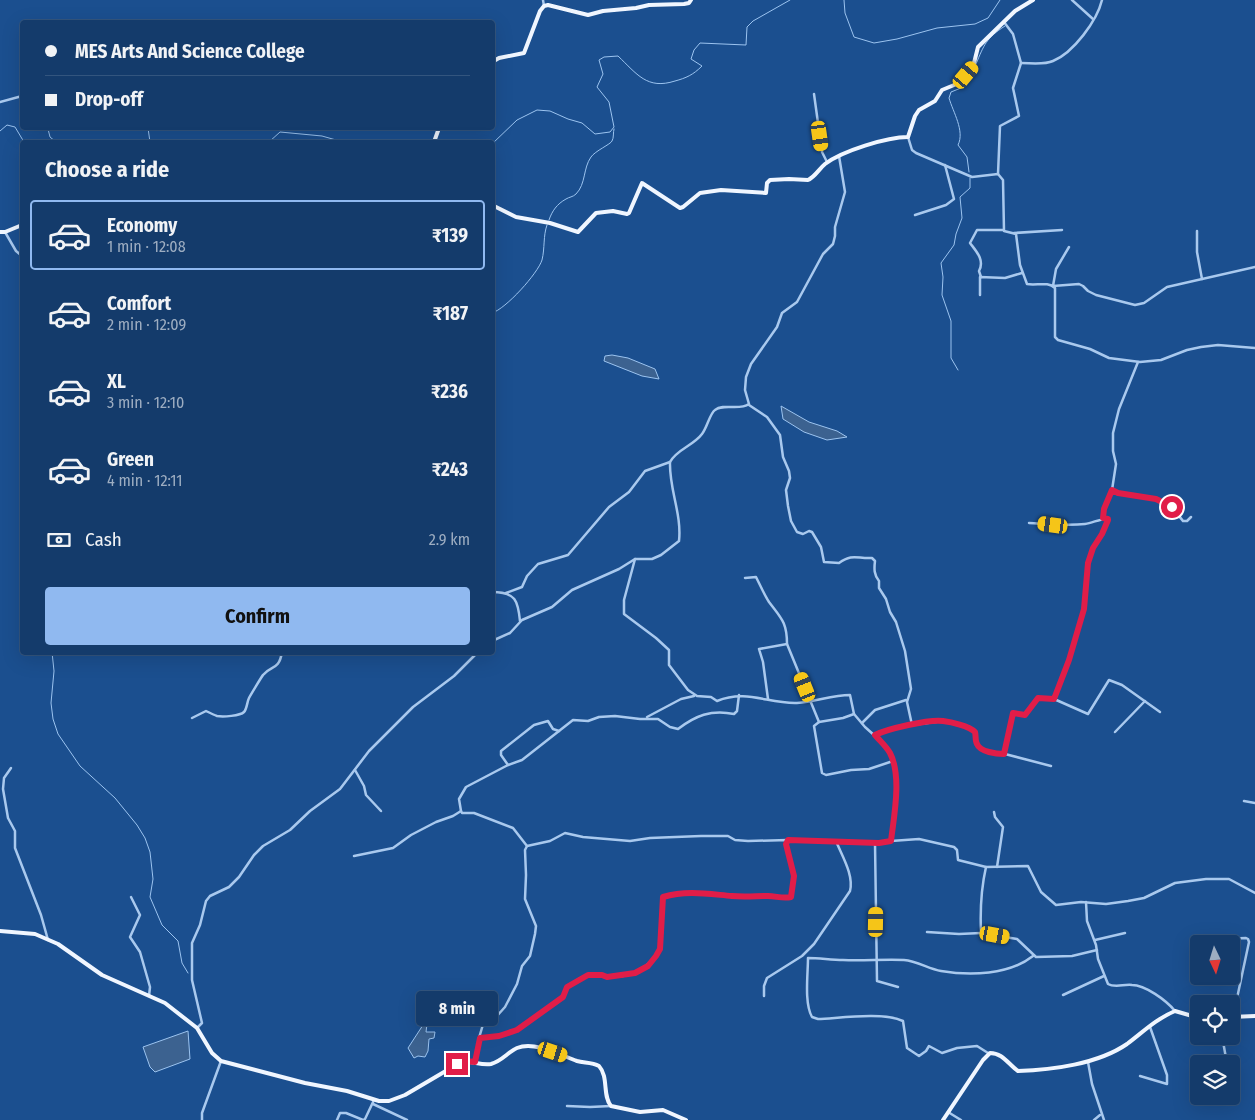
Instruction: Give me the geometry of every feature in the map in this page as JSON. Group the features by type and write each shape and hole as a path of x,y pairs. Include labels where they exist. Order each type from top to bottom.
{"main road":[{"path":"495,60 524,53 540,11 548,4 588,16 602,11 649,5 690,3 691,0"},
{"path":"495,207 512,216 550,223 578,232 596,213 613,211 629,213 642,183 680,208 700,193 720,190 766,193 767,183 770,180 789,178 808,180 827,162 854,149 886,139 908,137 918,110 935,101 942,90 959,84 972,67 978,47 1015,11 1033,0"},
{"path":"0,232 20,226"},
{"path":"0,931 31,933 58,944 102,975 165,1002 197,1028 212,1053 220,1061 305,1083 347,1091 373,1102 389,1101 405,1095 461,1062 492,1064 517,1049 527,1046 541,1048 579,1062 596,1064 604,1072 607,1098 611,1106 640,1112 663,1110 686,1120"},
{"path":"943,1120 988,1053 992,1052 1008,1060 1018,1071 1047,1069 1074,1064 1106,1054 1125,1045 1149,1025 1175,1011 1190,1015"},
{"path":"1240,1017 1255,1016"}],"street":[{"path":"543,0 544,6"},
{"path":"1072,0 1093,19"},
{"path":"1021,64 1048,62 1055,60 1070,50 1083,37 1102,0"},
{"path":"1003,230 1003,180 998,174 1000,126 1019,116 1013,88 1021,64 1013,34 1004,22"},
{"path":"814,94 822,152 827,162"},
{"path":"0,102 20,97"},
{"path":"908,137 912,150 916,153 972,177 998,174"},
{"path":"839,156 845,192 835,227 833,244 823,254 797,302 782,313 777,328 751,364 746,377 745,390 750,402 749,404 767,417 779,433 790,478 786,490 794,528 800,534 812,532 816,537 824,562 839,563 845,558 854,556 874,559 875,577 879,581 879,588 896,622 905,652 911,689 907,700 912,724"},
{"path":"915,215 946,205 954,199 945,165"},
{"path":"980,295 981,277 979,272 981,262 970,243 977,230 1003,230 1006,233 1013,233 1062,230"},
{"path":"1197,231 1197,252 1202,279"},
{"path":"5,232 20,254"},
{"path":"1013,233 1017,237 1018,256 1027,284 1053,286 1079,284 1088,292 1135,305 1144,303 1167,287 1255,267"},
{"path":"1069,247 1056,269 1053,286 1056,296 1055,337 1058,340 1090,349 1109,358 1138,362 1153,362 1201,347 1218,345 1255,348"},
{"path":"981,277 1005,278 1022,273"},
{"path":"1103,518 1104,509 1112,490 1116,464 1113,451 1113,433 1119,408 1138,362"},
{"path":"495,592 506,593 522,587 526,576 538,564 568,555 609,507 635,486 642,474 670,462 678,452 695,442 707,426 712,411 716,408 743,407 749,404"},
{"path":"495,640 510,633 520,621 552,607 572,590 619,569 636,559 652,559 661,555 679,541 679,516 673,494 670,462"},
{"path":"782,471 788,469"},
{"path":"1112,490 1118,493 1156,499 1166,503 1176,510 1183,521 1187,521 1191,516"},
{"path":"1029,523 1072,525 1092,523 1103,518 1108,519 1102,534 1093,548 1088,563 1084,609 1069,660 1054,699"},
{"path":"636,559 624,600 624,614 669,650 669,665 688,690 697,696"},
{"path":"746,578 756,577 769,601 783,620 787,630 787,644 819,722"},
{"path":"506,593 518,603 520,621"},
{"path":"768,699 763,662 759,649 787,644"},
{"path":"192,718 206,711 216,716 239,715 246,711 250,695 263,674 276,668 281,655"},
{"path":"197,1028 202,1023 192,980 192,943 200,925 206,901 210,896 229,887 240,876 254,855 264,846 290,830 310,810 340,789 369,751 413,707 454,676 475,655"},
{"path":"1004,754 1013,713 1025,715 1038,698 1054,699 1088,714 1109,680 1122,685 1160,712"},
{"path":"646,718 680,699 693,695 710,697 717,701 739,695 768,699 781,704 810,702 825,697 850,695 854,714 884,744 893,761 896,772 896,793 891,841"},
{"path":"460,811 459,799 466,787 522,760 573,720 588,721 599,717 615,716 658,719 670,727 678,729 688,721 708,712 734,714 737,711 739,695"},
{"path":"862,722 875,710 907,700"},
{"path":"1115,732 1145,701"},
{"path":"854,714 835,720 819,722 814,726 820,770 824,774 869,769 893,761"},
{"path":"508,766 501,755 502,750 534,725 548,721 553,729 559,731"},
{"path":"875,735 882,731 912,724 942,721 971,728 975,732 978,747 991,752 1051,766"},
{"path":"11,768 4,778 3,790 8,818 15,831 15,848 42,915 48,940"},
{"path":"355,770 364,786 366,795 381,811"},
{"path":"1244,801 1255,803"},
{"path":"460,811 462,813 474,813 513,828 527,846"},
{"path":"354,856 393,848 419,831 436,822 454,816 460,811"},
{"path":"994,812 1003,830 997,867"},
{"path":"527,846 550,841 565,833 583,837 630,841 650,838 701,836 728,836 735,840 748,841 788,840 814,842 875,842 919,839 954,847 957,850 958,860 986,867 1028,866 1041,892 1056,905 1086,902 1106,904 1144,898 1175,883 1206,879 1229,879 1255,893"},
{"path":"480,1038 499,1036 517,1030 563,997 567,987 588,975 607,977 628,975 648,966 660,949 663,897 695,892 741,897 791,897 794,876 786,844 788,840"},
{"path":"764,996 764,986 767,978 802,956 808,950 823,932 850,891 851,886 848,872 836,841"},
{"path":"875,842 877,981 898,987"},
{"path":"475,1062 484,1021 496,1017 504,1007 517,984 522,966 530,956 536,926 525,899 525,850 527,846"},
{"path":"981,933 980,904 986,867"},
{"path":"131,898 140,915 130,937 140,952 150,987 149,996"},
{"path":"1086,902 1087,921 1095,940 1098,959 1104,976 1110,986 1132,984 1145,987 1175,1011"},
{"path":"927,932 981,933 1017,939 1034,956"},
{"path":"1095,940 1125,932"},
{"path":"1240,938 1246,938 1249,942 1240,979"},
{"path":"808,950 808,996 809,1012 812,1017 818,1019 896,1018 903,1021 907,1048 919,1056 929,1046 942,1053 956,1048 977,1046 988,1053"},
{"path":"808,958 907,960 940,971 973,974 1016,966 1034,956 1060,957 1097,950"},
{"path":"1063,996 1104,976"},
{"path":"1140,1076 1166,1085 1168,1082 1149,1025"},
{"path":"1088,1060 1092,1084 1104,1120"},
{"path":"202,1120 202,1113 220,1061"},
{"path":"337,1120 340,1114 346,1112 363,1120 366,1119 373,1102 407,1120"},
{"path":"567,1106 611,1106"},
{"path":"948,1112 961,1120"},
{"path":"1094,1120 1101,1115"}],"water":[{"path":"612,355 628,358 655,369 659,379 642,376 604,361 605,356"},
{"path":"781,406 809,422 837,431 847,437 827,440 804,432 783,419"},
{"path":"427,1024 426,1032 435,1032 434,1038 429,1039 428,1051 425,1057 418,1056 414,1058 408,1048 423,1025"},
{"path":"188,1031 190,1059 155,1072 150,1067 143,1047"}],"waterway":[{"path":"495,141 517,120 537,110 550,111 582,123 595,134 610,132 614,127 609,102 597,87 603,74 599,60 604,57 618,56 643,79 650,82 665,83 679,80 692,74 702,66 691,59 694,50 700,43 746,45 747,27 753,21 790,0"},
{"path":"844,0 845,13 854,37 874,43 937,28 975,24 988,18 1000,0"},
{"path":"976,64 986,42 1005,26"},
{"path":"969,74 961,88 951,92 949,98 958,121 960,140 958,145 967,157 969,172"},
{"path":"0,131 7,125 15,127 23,140"},
{"path":"549,220 557,205 575,195 579,190 588,161 611,142 614,129"},
{"path":"48,130 50,137 54,140"},
{"path":"148,130 150,140"},
{"path":"271,140 280,132 322,136 336,140"},
{"path":"958,370 951,358 951,321 942,295 943,277 941,263 954,245 962,218 960,197 970,188 970,178"},
{"path":"495,312 513,298 539,266 543,256 547,225"},
{"path":"52,655 54,671 51,703 53,719 58,734 80,766 115,798 145,838 150,852 153,879 150,897 162,925 178,941 182,963 188,973"}],"route":[{"path":"457,1064 465,1061 475,1062 481,1037 499,1036 517,1030 563,997 567,987 588,975 593,974 607,977 628,975 648,966 660,949 663,897 695,892 733,896 788,898 791,897 794,876 786,844 788,840 879,843 891,841 896,793 896,772 890,753 875,735 882,731 912,724 942,721 971,728 975,732 978,747 1004,754 1013,713 1025,715 1038,698 1054,699 1069,660 1084,609 1088,563 1096,541 1102,534 1108,520 1103,518 1104,509 1112,490 1118,493 1156,499 1172,507"}]}
